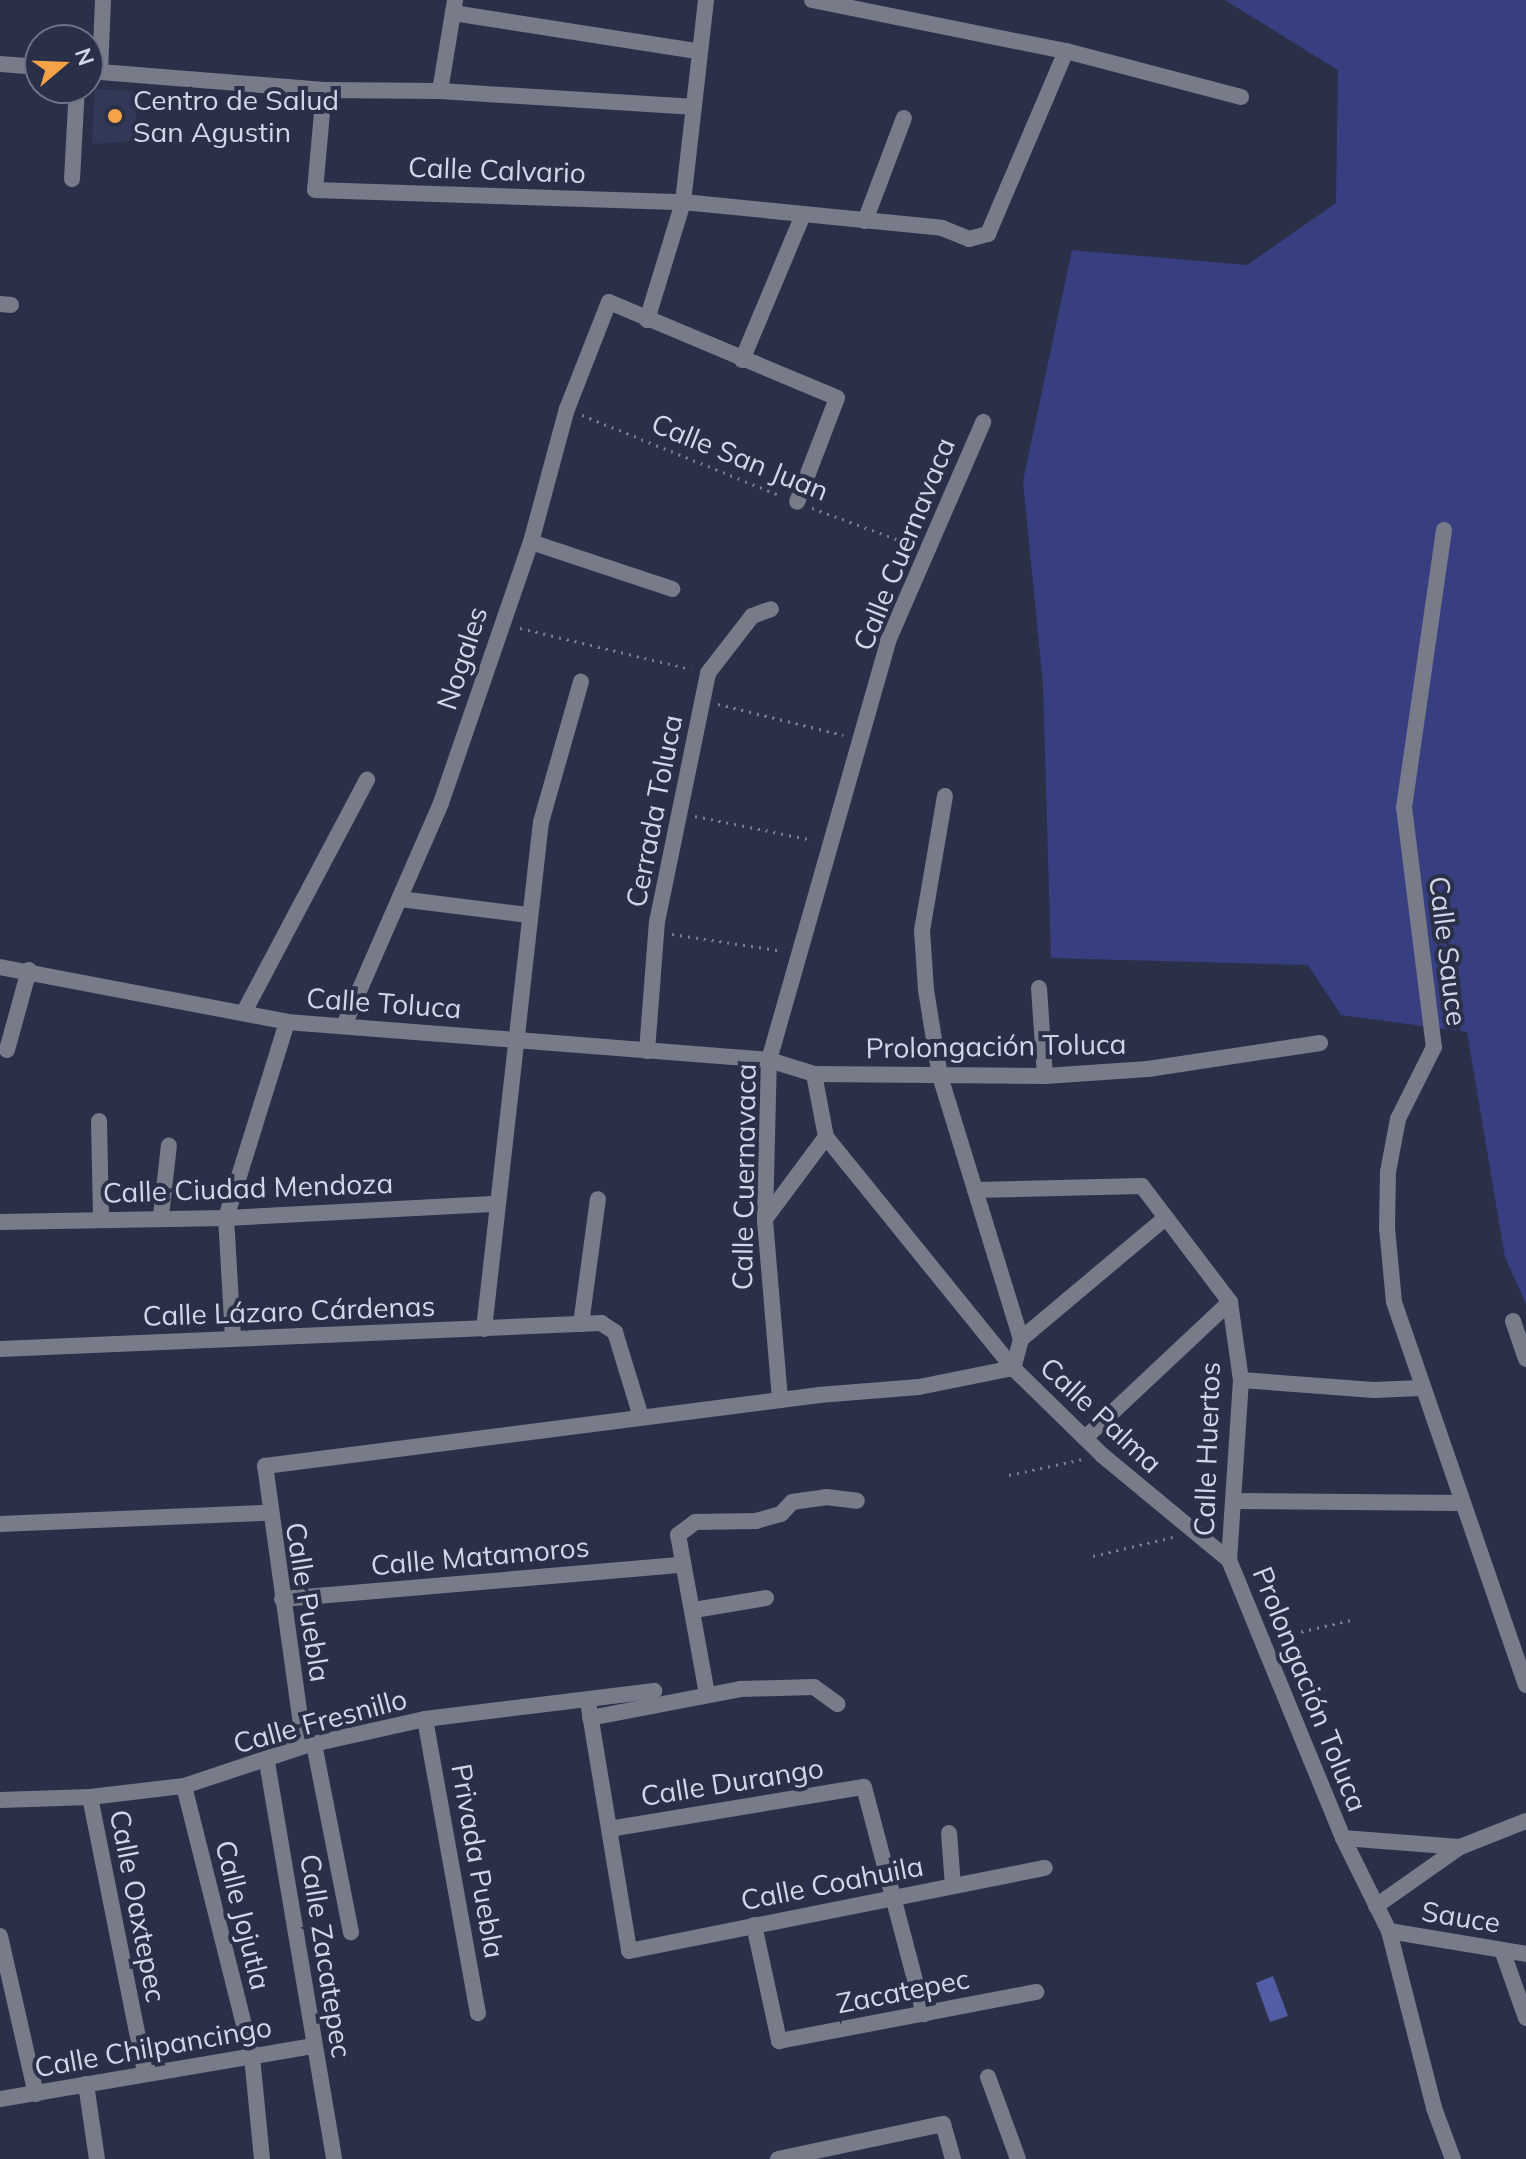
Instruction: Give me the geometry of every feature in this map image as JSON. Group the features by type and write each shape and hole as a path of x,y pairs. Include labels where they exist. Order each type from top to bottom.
{"street":[{"path":"100,24 103,0"},
{"path":"706,0 697,51 683,202 647,320 837,398 797,502"},
{"path":"812,0 1066,51 1241,97"},
{"path":"440,91 454,6 697,51"},
{"path":"683,202 942,228 969,239 988,234 1066,51"},
{"path":"0,64 24,66"},
{"path":"104,72 324,90 440,91 691,107"},
{"name":"Calle Calvario","path":"324,90 315,190 683,202"},
{"path":"72,179 76,104"},
{"path":"865,221 904,118"},
{"path":"742,360 803,215"},
{"name":"Nogales","path":"345,1023 441,803 500,623 531,542 567,409 609,302 647,320"},
{"name":"Calle Cuernavaca","path":"780,1399 765,1219 769,1060 802,953 888,641 983,422"},
{"name":"Calle Sauce","path":"1444,530 1404,807 1434,1047 1398,1119 1388,1186 1394,1302 1420,1388 1526,1685"},
{"path":"531,542 672,589"},
{"name":"Cerrada Toluca","path":"647,1051 657,932 708,673 752,616 771,609"},
{"path":"484,1329 513,1041 541,822 581,682"},
{"path":"244,1012 367,780"},
{"path":"945,796 922,930 940,1076 1021,1339 1013,1368"},
{"path":"400,899 528,915"},
{"name":"Calle Toluca","path":"0,967 29,970 287,1022 345,1023 513,1041 769,1060"},
{"path":"7,1050 29,970"},
{"path":"1039,988 1045,1076"},
{"path":"233,1338 226,1218 287,1022"},
{"name":"Prolongación Toluca","path":"769,1060 814,1074 1045,1076 1148,1069 1320,1043"},
{"path":"814,1074 826,1137 1013,1368"},
{"path":"99,1121 101,1219"},
{"path":"765,1219 826,1137"},
{"path":"161,1216 169,1145"},
{"path":"975,1190 1133,1184 1148,1191 1164,1219 1230,1302 1085,1438"},
{"path":"598,1199 581,1324 601,1323 615,1332 641,1417 780,1399 919,1387 1013,1368"},
{"name":"Calle Ciudad Mendoza","path":"0,1222 161,1216 226,1218 497,1204"},
{"path":"1021,1339 1164,1219"},
{"name":"Calle Huertos","path":"1229,1560 1241,1380 1230,1302"},
{"path":"1513,1321 1526,1359"},
{"name":"Calle Lázaro Cárdenas","path":"0,1349 581,1324"},
{"name":"Calle Palma","path":"1013,1368 1102,1455 1229,1560"},
{"path":"1241,1380 1374,1390 1420,1388"},
{"name":"Calle Puebla","path":"351,1932 309,1745 282,1599 268,1513 265,1466 641,1417"},
{"path":"707,1694 678,1535 695,1522 768,1518 792,1502 826,1497 857,1501"},
{"path":"1233,1501 1461,1503"},
{"path":"0,1524 268,1513"},
{"name":"Prolongación Toluca","path":"1229,1560 1343,1838 1389,1931 1434,2108 1453,2159"},
{"name":"Calle Matamoros","path":"282,1599 682,1565"},
{"path":"694,1610 766,1598"},
{"path":"609,1829 589,1710 707,1694 814,1687 837,1704"},
{"name":"Calle Fresnillo","path":"0,1800 90,1797 184,1786 267,1762 309,1745 425,1719 589,1710 654,1691"},
{"name":"Privada Puebla","path":"425,1719 478,2013"},
{"name":"Calle Zacatepec","path":"267,1762 334,2159"},
{"name":"Calle Jojutla","path":"184,1786 252,2057 262,2159"},
{"name":"Calle Durango","path":"609,1829 864,1787 895,1898"},
{"name":"Calle Oaxtepec","path":"90,1797 145,2073"},
{"path":"1376,1906 1460,1847 1526,1821"},
{"name":"Calle Coahuila","path":"609,1829 629,1951 1045,1868"},
{"path":"949,1833 953,1886"},
{"path":"1343,1838 1460,1847"},
{"path":"895,1898 924,2014"},
{"name":"Zacatepec","path":"754,1925 779,2041 1036,1992"},
{"name":"Sauce","path":"1389,1931 1526,1954"},
{"path":"0,1936 36,2094"},
{"path":"1502,1950 1526,2018"},
{"name":"Calle Chilpancingo","path":"0,2099 314,2046"},
{"path":"988,2077 1018,2159"},
{"path":"86,2084 97,2159"},
{"path":"778,2159 943,2124 953,2159"}],"path":[{"name":"Calle San Juan","path":"567,409 899,540"},
{"path":"500,623 708,673"},
{"path":"702,700 862,739"},
{"path":"680,813 833,843"},
{"path":"657,932 802,953"},
{"path":"1009,1475 1102,1455"},
{"path":"1093,1556 1192,1532"},
{"path":"1262,1639 1351,1620"}],"shaded area":[{"path":"1225,0 1526,0 1526,1304 1505,1257 1467,1032 1341,1015 1308,965 1051,958 1043,685 1023,481 1072,250 1247,265 1336,203 1338,70"},
{"name":"Centro de Salud San Agustin","path":"104,89 137,91 135,141 92,144 94,104 104,104"}],"building":[{"path":"1273,1976 1288,2016 1270,2022 1256,1983"}],"place":[{"name":"Centro de Salud San Agustin","path":"115,116"}]}
